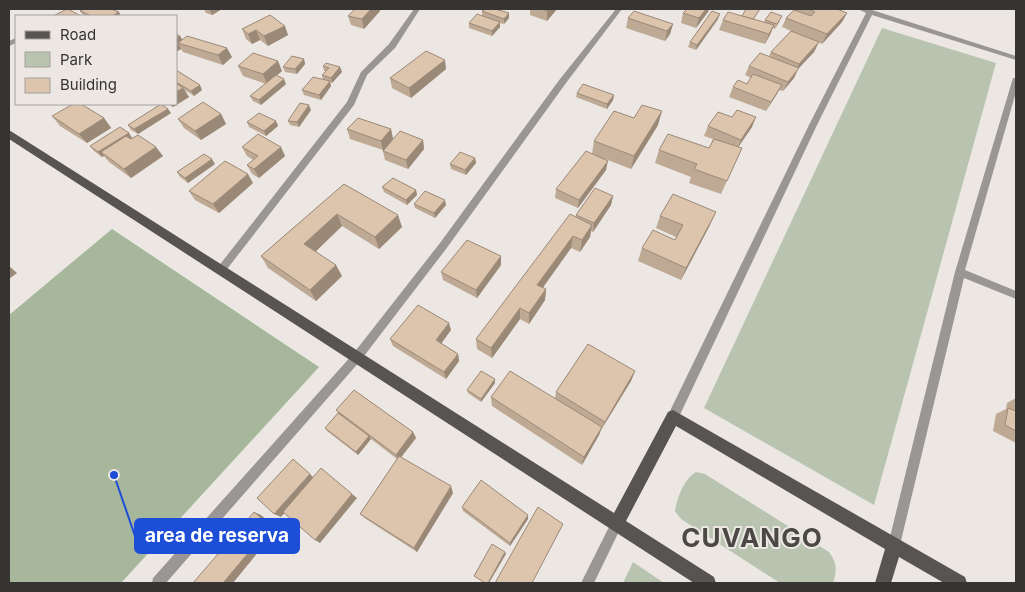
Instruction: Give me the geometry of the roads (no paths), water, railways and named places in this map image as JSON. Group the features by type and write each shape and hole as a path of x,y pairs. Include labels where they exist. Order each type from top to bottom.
{"main road":[{"path":"9,134 708,583"},
{"path":"617,523 673,417 959,583"},
{"path":"883,583 894,546"}],"street":[{"path":"221,270 351,103 364,74 392,46 417,9"},
{"path":"158,583 357,357 443,246 563,81 619,9"},
{"path":"673,417 809,134 866,10 1016,58"},
{"path":"894,546 960,272 1016,80"},
{"path":"960,272 1016,295"},
{"path":"587,583 617,523"}],"place":[{"name":"area de reserva","path":"114,475"}],"district":[{"name":"CUVANGO","path":"752,537"}]}
